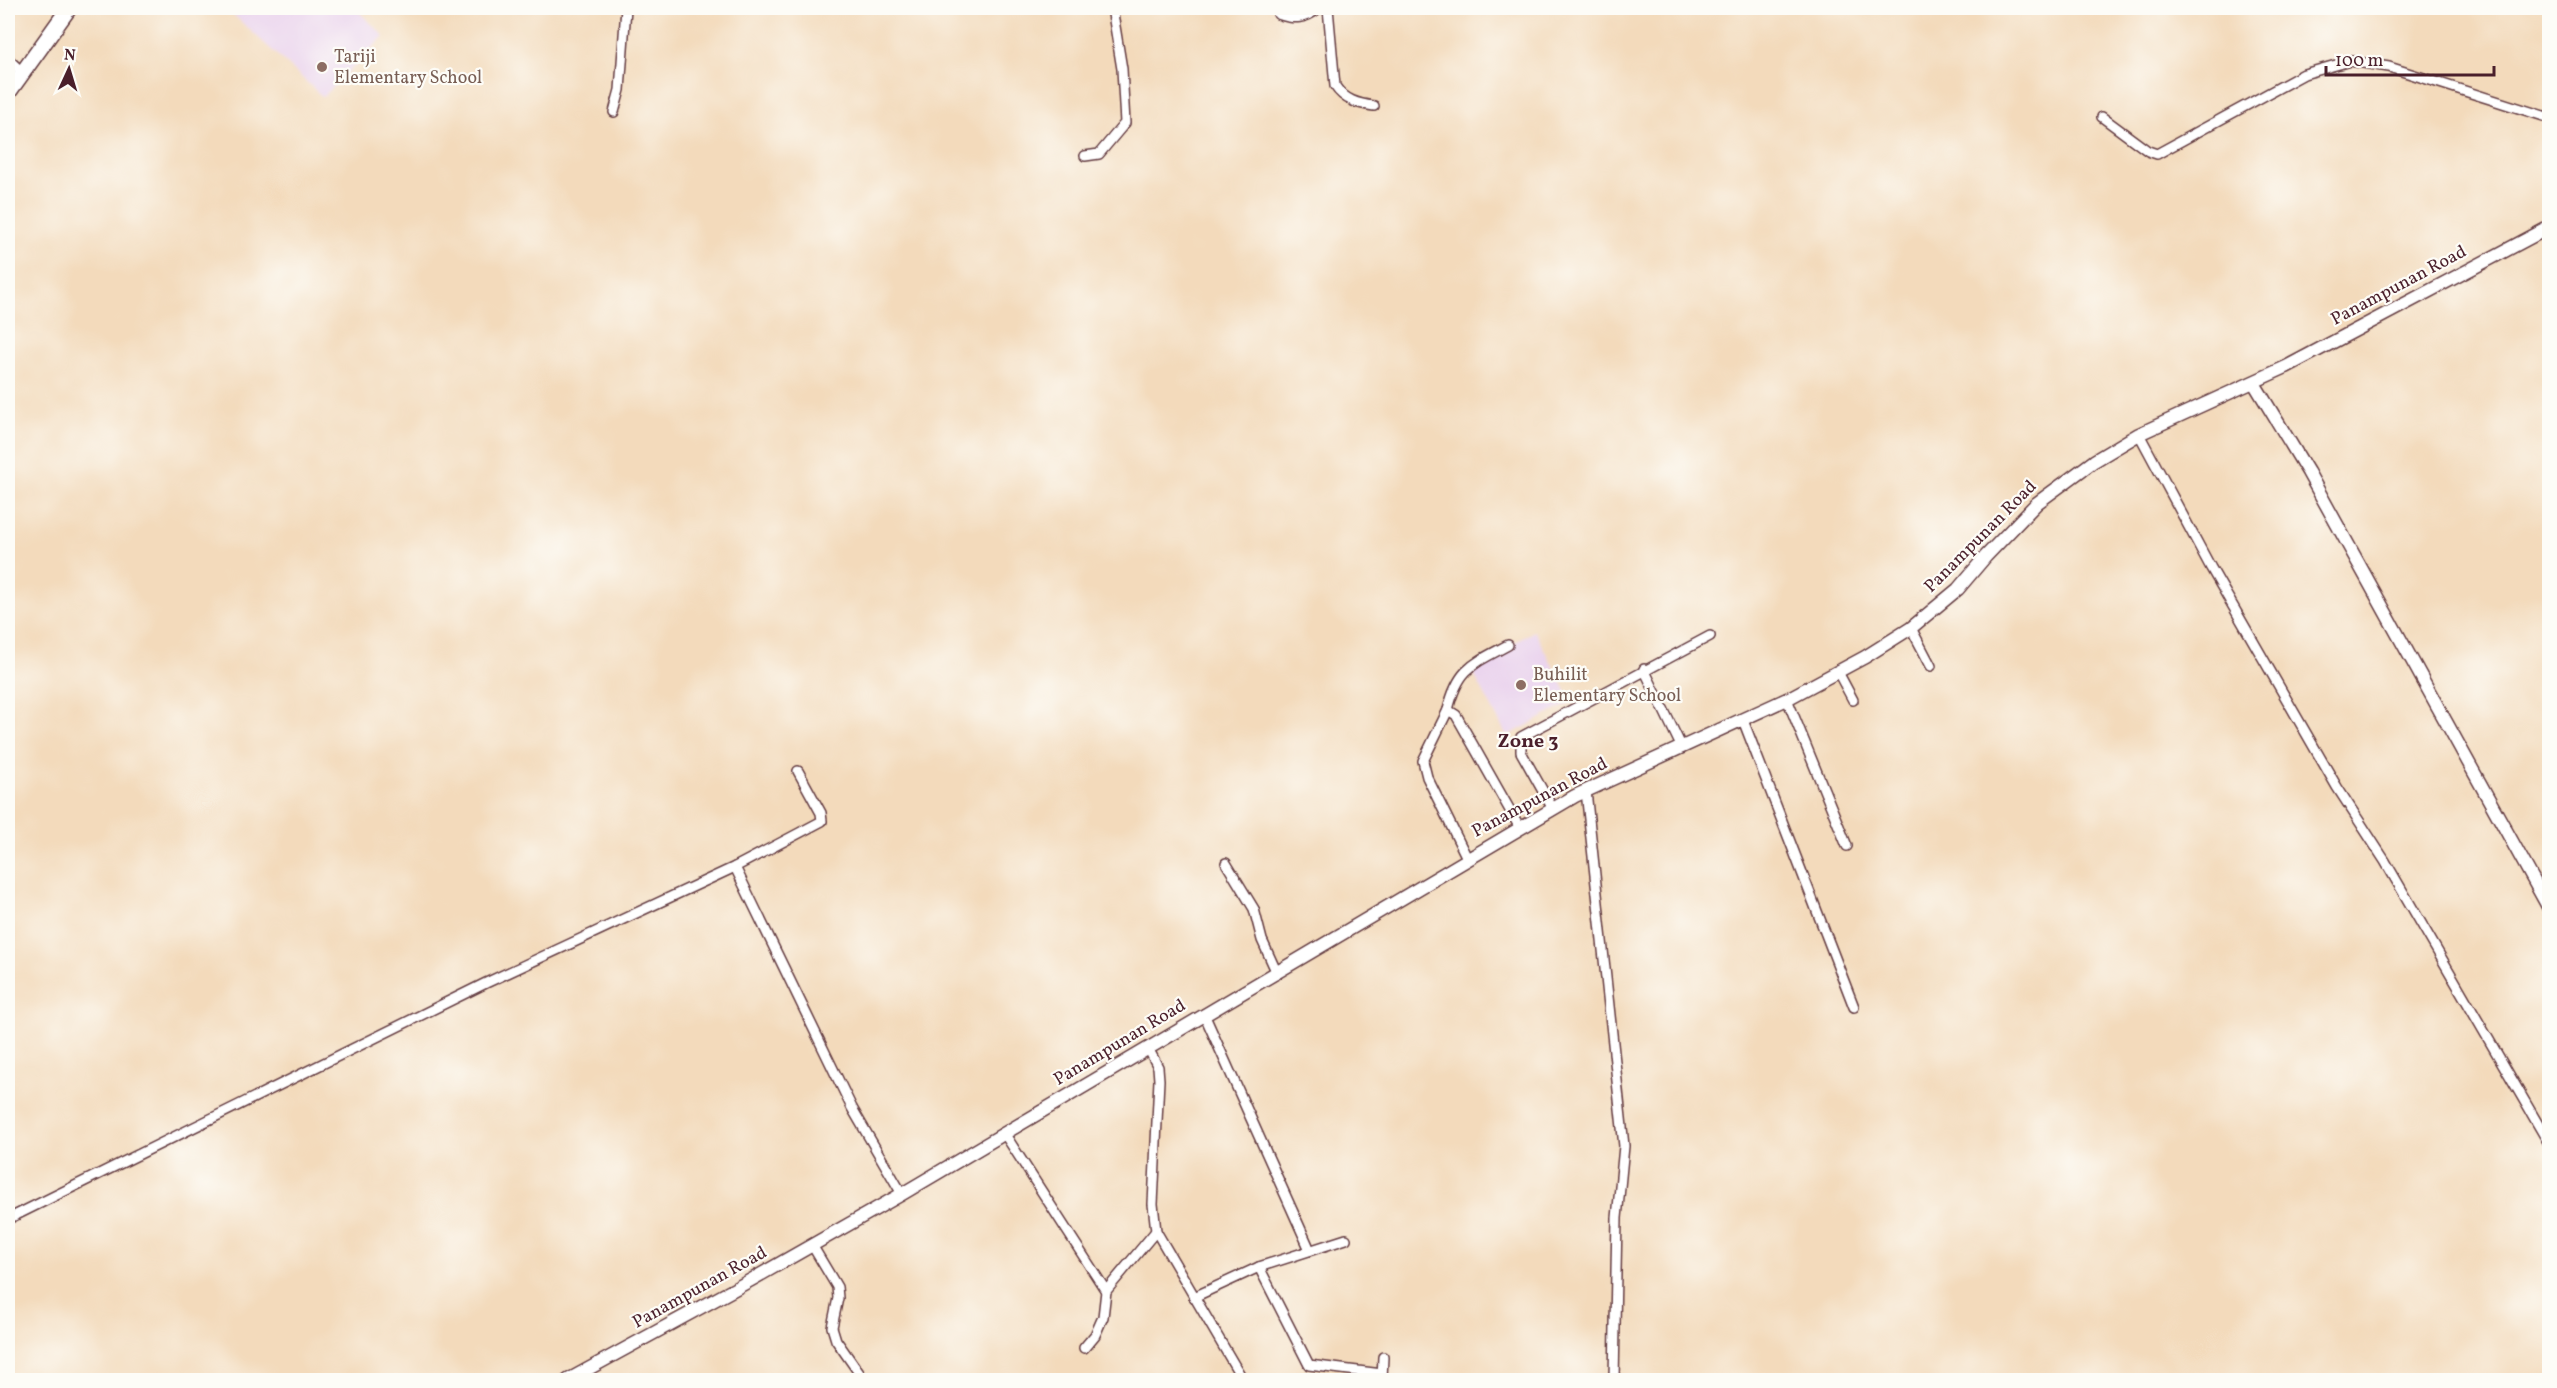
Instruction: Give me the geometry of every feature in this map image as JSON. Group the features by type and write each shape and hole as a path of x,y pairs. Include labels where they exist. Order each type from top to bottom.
{"main road":[{"path":"8,93 69,8"}],"street":[{"path":"614,112 620,90 626,8"},
{"path":"1085,156 1099,154 1125,123 1122,69 1112,8"},
{"path":"1278,14 1298,19 1308,16 1319,8"},
{"path":"1328,8 1335,86 1341,96 1374,106"},
{"path":"8,59 23,73"},
{"path":"2102,117 2148,151 2157,154 2304,74 2350,61 2389,67 2550,118"},
{"name":"Panampunan Road","path":"568,1380 902,1194 1553,809 1586,791 1788,699 1838,672 1911,628 1958,589 2037,503 2094,461 2139,434 2254,383 2550,227"},
{"path":"2254,383 2308,472 2550,910"},
{"path":"2139,434 2211,568 2337,787 2385,861 2550,1145"},
{"path":"1911,628 1931,666"},
{"path":"1553,809 1521,752 1521,737 1644,669 1710,636"},
{"path":"1467,858 1427,777 1423,761 1448,710 1451,698 1469,666 1508,645"},
{"path":"1644,669 1682,748"},
{"path":"1838,672 1853,700"},
{"path":"1788,699 1847,846"},
{"path":"1448,710 1456,715 1520,828"},
{"path":"1743,720 1854,1007"},
{"path":"8,1219 486,983 735,867 822,821 821,813 798,771"},
{"path":"1586,791 1624,1146 1617,1218 1614,1380"},
{"path":"1226,863 1254,909 1262,940 1276,971"},
{"path":"735,867 846,1098 902,1194"},
{"path":"1204,1014 1310,1250"},
{"path":"1148,1048 1154,1056 1159,1080 1153,1204 1156,1231 1243,1380"},
{"path":"1004,1133 1106,1291"},
{"path":"1084,1348 1095,1335 1103,1317 1106,1291 1156,1231"},
{"path":"1194,1297 1259,1267 1346,1239"},
{"path":"812,1245 837,1287 838,1298 832,1327 836,1340 864,1380"},
{"path":"1259,1267 1309,1365 1382,1377 1383,1357"}],"shaded area":[{"name":"Tariji Elementary School","path":"226,8 355,8 384,36 323,97"},
{"name":"Buhilit Elementary School","path":"1534,631 1572,702 1507,736 1471,669"}],"place":[{"name":"Tariji Elementary School","path":"322,67"},
{"name":"Buhilit Elementary School","path":"1521,685"}],"district":[{"name":"Zone 3","path":"1528,742"}]}
